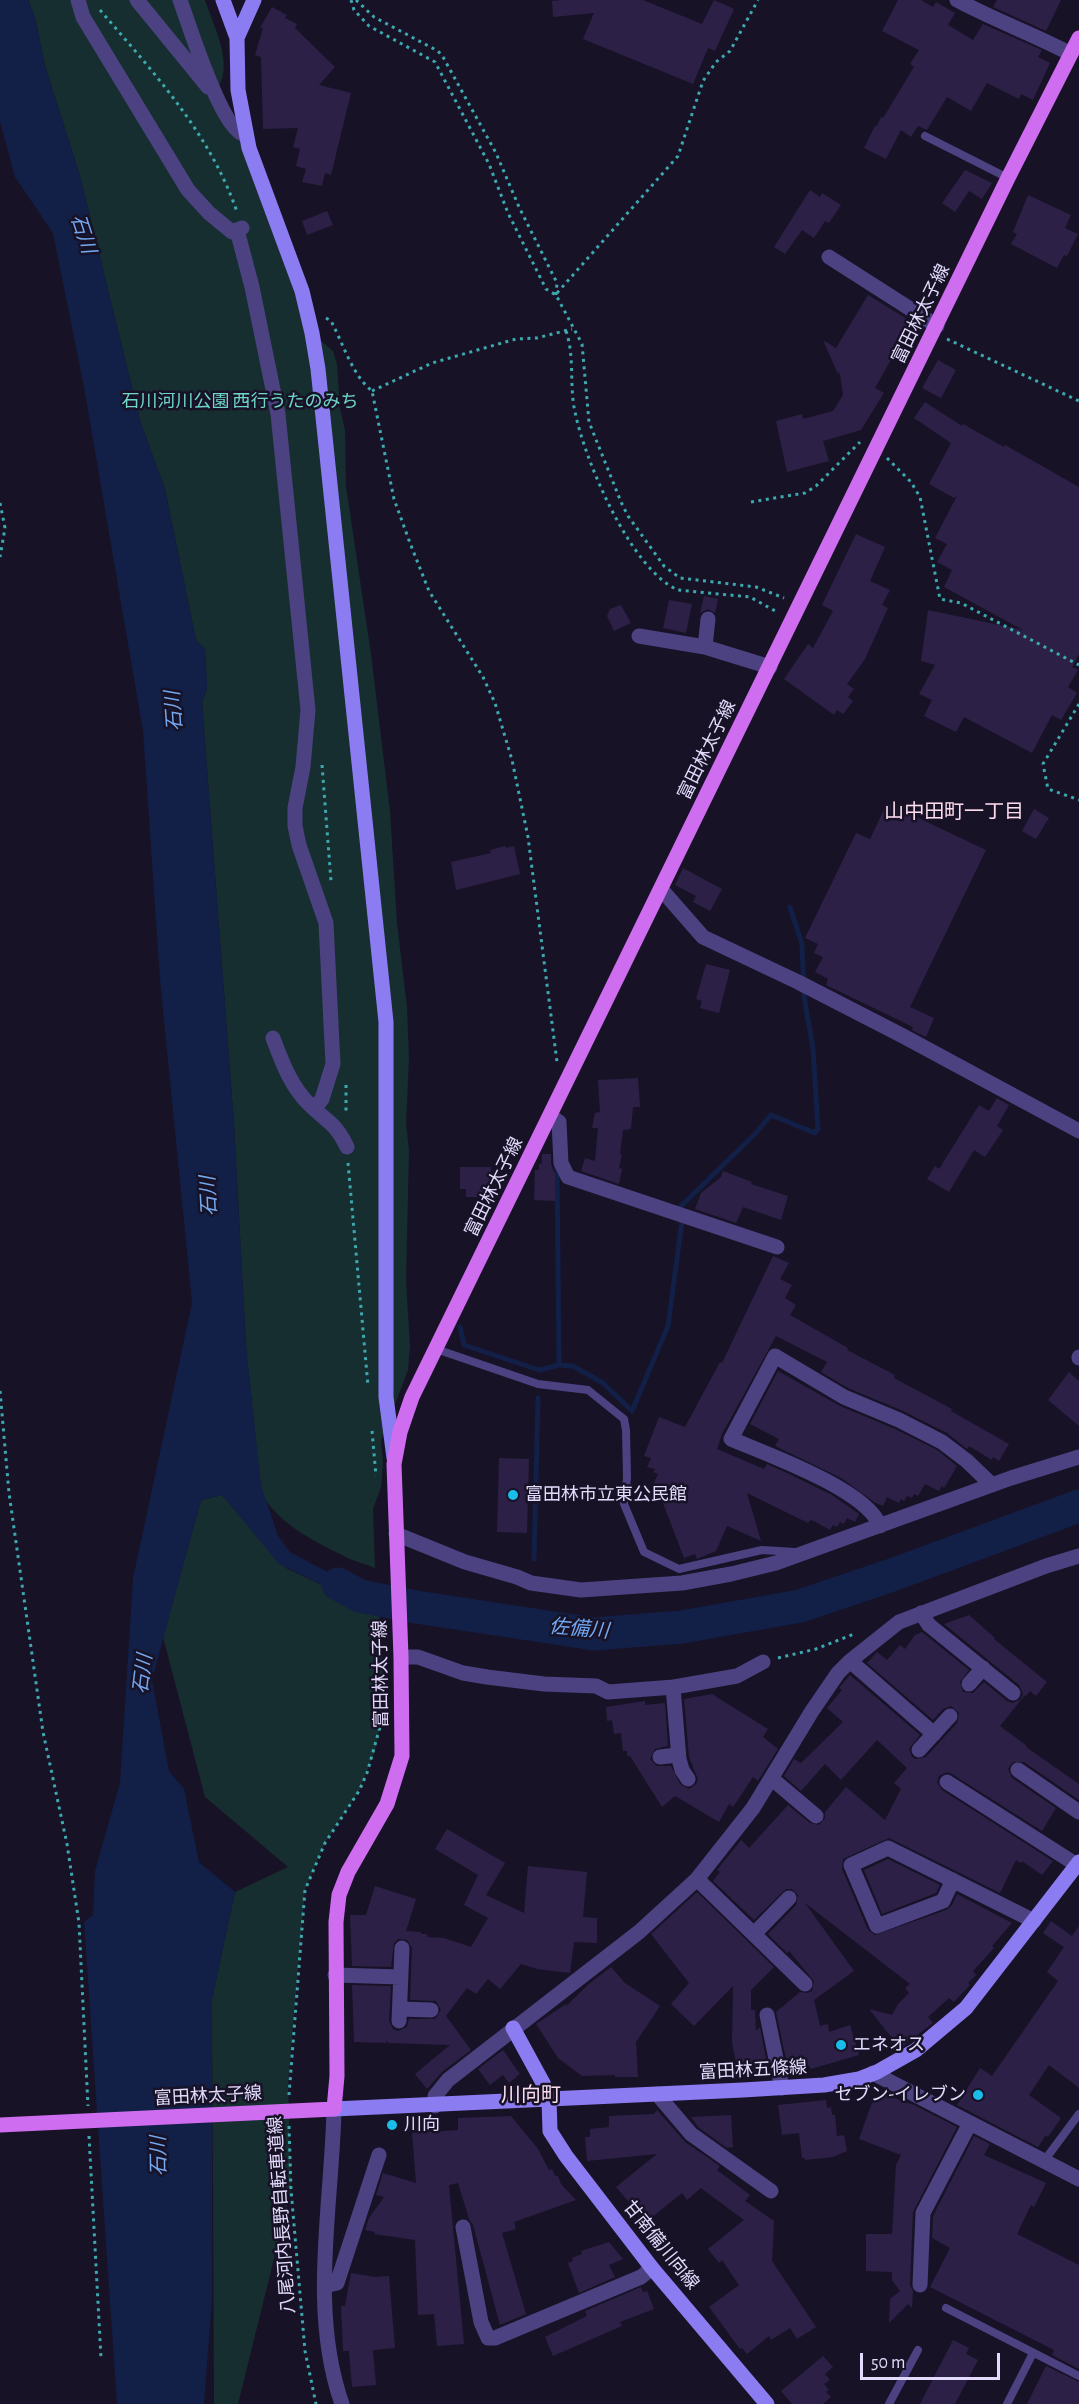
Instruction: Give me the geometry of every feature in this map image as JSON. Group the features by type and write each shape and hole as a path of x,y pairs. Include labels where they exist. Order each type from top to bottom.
{"main road":[{"name":"富田林太子線","path":"0,2125 328,2110 337,2076 335,1975 339,1895 348,1872 387,1804 402,1756 394,1464 404,1417 791,621 1079,38"}],"street":[{"path":"78,0 83,17 188,190 208,213 232,232 240,229 278,414 308,710 303,767 295,808 295,826 299,845 326,923 333,1064 322,1099 314,1108"},
{"path":"137,0 215,96 237,132 246,135"},
{"path":"180,0 215,96"},
{"path":"223,0 237,38 238,90 246,135 259,178 302,291 318,369 386,1022 386,1397 394,1464"},
{"path":"237,38 255,0"},
{"path":"957,0 995,20 1028,32 1071,54"},
{"path":"829,257 937,326"},
{"path":"705,647 708,619"},
{"path":"639,636 705,647 770,667"},
{"path":"661,889 703,937 798,982 903,1036 1079,1131"},
{"path":"273,1038 285,1070 297,1089 338,1130 346,1147"},
{"path":"550,1116 559,1122 561,1163 568,1177 777,1247"},
{"path":"880,1526 877,1516 836,1486 731,1439 775,1356 844,1397 899,1420 942,1442 968,1461 992,1485"},
{"path":"396,1538 465,1562 517,1576 531,1583 580,1590 682,1584 731,1575 805,1553 992,1485 1079,1457"},
{"path":"435,2106 435,2096 439,2089 513,2028 639,1932 697,1879 753,1808 812,1711 838,1673 850,1662 899,1622 1046,1566 1079,1556"},
{"path":"921,1613 929,1625 1013,1693"},
{"path":"401,1657 417,1657 463,1673 479,1676 544,1684 596,1686 608,1692 673,1687 736,1676 763,1662"},
{"path":"850,1662 934,1734"},
{"path":"969,1684 983,1668"},
{"path":"673,1687 678,1755 682,1770 688,1779"},
{"path":"919,1750 950,1716"},
{"path":"660,1757 678,1755"},
{"path":"1018,1770 1079,1812"},
{"path":"771,1778 816,1816"},
{"path":"947,1782 1078,1863"},
{"path":"953,1880 943,1901 877,1926 851,1865 888,1848 953,1880 1034,1921"},
{"name":"富田林五條線","path":"328,2110 782,2088 842,2083 873,2073 916,2050 956,2018 983,1988 1078,1863"},
{"path":"697,1879 805,1984"},
{"path":"754,1934 789,1898"},
{"path":"402,1948 400,2015 431,2010"},
{"path":"335,1975 401,1977"},
{"path":"767,2015 782,2088"},
{"path":"513,2028 543,2083 549,2099"},
{"path":"873,2073 1079,2179"},
{"path":"657,2094 691,2134 771,2191"},
{"name":"甘南備川向線","path":"549,2099 549,2124 554,2139 578,2173 652,2268 767,2404"},
{"path":"328,2110 326,2286 329,2352 342,2404"},
{"path":"920,2285 923,2213 970,2123"},
{"path":"326,2286 337,2283 379,2155"},
{"path":"463,2228 482,2322 488,2338 495,2338 640,2277 652,2268"}],"lane":[{"path":"925,136 1008,178"},
{"path":"436,1349 538,1384 588,1390 624,1419 627,1478 624,1504 644,1552 679,1569 762,1550 805,1553"},
{"path":"1044,2161 1079,2114"},
{"path":"946,2308 1079,2376"},
{"path":"889,2404 918,2350"},
{"path":"1008,2404 1033,2353"}],"path":[{"path":"351,0 354,10 369,26 435,62 489,164 508,213 546,288 556,295 572,329 582,344 589,422 628,516 664,566 680,578 764,589 799,605"},
{"path":"356,0 374,17 438,51 443,57 496,153 519,207 557,283 556,295"},
{"path":"556,295 678,156 703,81 716,62 730,51 758,0"},
{"path":"98,8 187,115"},
{"path":"309,319 320,316 331,321 353,367 372,391 394,499 410,543 429,591 495,703 512,760 528,837 559,1075 567,1080"},
{"path":"937,326 948,340 1079,400"},
{"path":"372,391 432,363 516,339 537,338 572,329"},
{"path":"566,331 570,343 574,410 579,429 617,520 652,572 667,585 678,590 757,599 791,621"},
{"path":"751,502 805,493 816,486 857,443 864,441 877,448 911,482 920,497 940,599 961,603 1079,665"},
{"path":"0,503 5,528 0,557"},
{"path":"1079,704 1043,764 1048,789 1079,800"},
{"path":"0,1391 9,1493 43,1732 67,1844 79,1923 88,2109"},
{"path":"763,1662 816,1648 858,1633"},
{"name":"八尾河内長野自転車道線","path":"289,2096 305,1890 325,1843 359,1791 367,1773 384,1712"},
{"name":"八尾河内長野自転車道線","path":"289,2119 291,2190 305,2351 316,2404"},
{"path":"89,2133 101,2358"}],"green space":[{"name":"石川河川公園 西行うたのみち","path":"28,0 205,0 223,54 223,76 219,86 312,333 333,351 337,364 340,409 345,430 346,486 371,654 390,811 397,923 407,1007 409,1059 406,1124 409,1150 406,1281 410,1345 408,1370 381,1441 383,1462 381,1487 373,1509 375,1568 348,1558 300,1532 278,1515 261,1493 246,1346 234,1125 202,702 207,688 205,649 196,640 165,489 141,424 80,176 45,66 35,17"},
{"path":"222,1495 286,1568 360,1603 379,1603 385,1701 375,1751 359,1791 325,1843 305,1890 288,2084 291,2190 238,2404 214,2404 212,1999 235,1892 288,1867 205,1797 163,1637 201,1500"}],"water":[{"name":"石川","path":"0,0 28,0 35,17 45,66 80,176 141,424 165,489 196,640 205,649 207,688 202,702 234,1125 246,1346 261,1485 278,1536 290,1552 361,1590 378,1594 379,1603 360,1603 279,1564 222,1495 201,1500 152,1680 169,1771 184,1789 199,1862 235,1892 212,1999 212,2300 204,2404 117,2404 84,1922 93,1915 95,1871 120,1783 133,1578 192,1303 160,979 143,731 84,387 53,233 15,177 0,122"}],"building":[{"path":"643,0 702,24 714,0 734,9 715,51 708,48 693,84 583,39 594,13 553,17 552,1"},
{"path":"898,0 921,0 933,7 936,2 955,13 948,25 973,40 983,24 1042,50 1038,57 1050,63 1033,100 1021,94 1019,99 987,83 971,111 947,97 927,130 918,126 911,137 901,130 886,159 864,148 875,126 881,117 883,118 914,67 910,64 919,50 882,31"},
{"path":"997,0 1061,0 1046,31 993,7"},
{"path":"272,7 287,15 285,18 297,24 295,28 335,67 319,85 351,93 331,175 325,173 322,186 302,182 306,169 296,166 300,149 293,147 298,128 263,129 261,57 255,55 263,28 260,28"},
{"path":"965,170 992,183 982,199 969,191 955,212 942,203"},
{"path":"810,190 820,197 822,193 841,205 829,223 825,221 814,238 802,230 785,254 774,247"},
{"path":"1028,195 1071,215 1065,228 1078,234 1067,256 1064,255 1057,268 1011,244 1017,234 1013,232"},
{"path":"327,211 333,225 307,235 302,221"},
{"path":"868,295 912,322 875,388 884,393 861,430 823,441 829,461 787,472 776,421 802,414 803,419 833,411 843,395 840,374 823,340 836,348"},
{"path":"938,360 956,370 941,398 922,388"},
{"path":"925,402 962,426 963,424 1004,447 1005,445 1079,487 1079,654 1072,667 1078,670 1068,687 1077,693 1061,720 1052,715 1032,753 964,717 956,732 924,716 932,700 919,694 935,665 921,661 928,610 1023,630 944,587 952,570 937,562 947,544 935,538 957,496 954,498 929,484 951,443 914,418"},
{"path":"856,534 885,547 870,581 890,590 882,605 888,608 865,659 847,684 854,689 848,697 853,701 843,714 837,710 834,715 784,679 808,644 813,648 833,611 822,605"},
{"path":"704,596 718,599 715,613 708,609 700,613"},
{"path":"669,600 692,604 686,633 663,628"},
{"path":"621,605 631,623 614,631 607,616 610,609"},
{"path":"887,803 986,850 910,1007 934,1018 926,1037 912,1030 913,1027 826,985 828,979 815,972 823,957 814,953 818,944 805,938 856,833 870,839"},
{"path":"1034,809 1049,818 1036,839 1022,831"},
{"path":"505,846 506,848 514,846 520,874 456,890 451,862 491,853 490,850"},
{"path":"683,868 722,889 710,911 693,902 696,896 675,885"},
{"path":"706,964 730,970 719,1013 700,1008 702,1001 696,999"},
{"path":"638,1078 640,1107 633,1107 631,1129 623,1130 619,1168 622,1169 619,1184 581,1171 585,1158 595,1161 598,1128 592,1128 595,1113 600,1112 598,1080"},
{"path":"997,1098 1009,1105 997,1126 1003,1130 985,1157 974,1150 949,1192 927,1179 935,1166 939,1169 979,1105 989,1111"},
{"path":"542,1154 551,1154 551,1164 555,1174 555,1201 534,1200 535,1170 539,1170 539,1164 542,1164"},
{"path":"460,1167 491,1167 491,1184 486,1184 486,1197 466,1197 466,1189 460,1189"},
{"path":"723,1171 752,1182 751,1184 788,1196 781,1220 743,1207 736,1223 695,1209 701,1193 721,1177"},
{"path":"773,1256 789,1263 780,1279 792,1285 785,1298 796,1305 790,1315 1009,1444 999,1461 993,1457 992,1460 969,1446 967,1449 947,1433 903,1411 848,1388 821,1372 827,1362 776,1336 722,1434 717,1449 764,1469 767,1464 787,1473 832,1495 859,1514 855,1522 847,1518 844,1524 840,1522 837,1527 833,1525 830,1530 814,1521 810,1520 808,1523 747,1493 761,1541 727,1526 716,1551 697,1559 695,1554 684,1558 663,1503 670,1500 651,1489 658,1474 653,1472 655,1469 647,1467 651,1458 644,1456 659,1417 685,1427 720,1362 722,1363"},
{"path":"778,1371 840,1406 937,1450 957,1466 944,1488 942,1486 939,1491 925,1484 918,1496 914,1494 912,1498 907,1496 899,1503 887,1497 883,1506 841,1478 775,1446 779,1439 750,1424"},
{"path":"1069,1372 1079,1381 1079,1426 1048,1400"},
{"name":"富田林市立東公民館","path":"499,1458 529,1459 527,1533 497,1532"},
{"path":"969,1615 994,1639 1047,1682 1036,1696 1030,1691 1025,1695 1000,1726 1079,1784 1079,1800 1024,1762 1013,1762 1008,1769 1012,1778 1056,1808 1042,1831 952,1774 947,1772 939,1776 937,1782 942,1790 1053,1861 1042,1875 1022,1861 1021,1863 1016,1860 1000,1893 889,1838 843,1859 842,1869 868,1930 875,1935 946,1910 952,1905 957,1894 1012,1923 973,1971 976,1975 968,1983 970,1985 954,2002 949,1998 928,2017 933,2023 900,2048 869,2009 892,2015 898,2004 909,1993 905,1988 910,1984 805,1903 854,1971 814,2000 820,2026 828,2024 829,2032 850,2025 859,2055 811,2069 802,2056 786,2059 776,2012 800,1992 812,1991 814,1981 789,1951 787,1953 768,1934 796,1905 798,1895 792,1889 786,1889 754,1920 713,1881 720,1872 717,1870 741,1840 749,1848 788,1805 810,1823 819,1825 825,1818 825,1812 846,1787 885,1820 901,1789 894,1783 907,1768 877,1740 841,1780 825,1764 801,1791 784,1776 794,1759 801,1763 843,1722 827,1708 842,1690 839,1688 850,1675 920,1735 909,1749 912,1757 916,1759 926,1757 957,1723 959,1713 951,1706 943,1709 933,1720 867,1663 877,1652 887,1660 900,1645 905,1649 915,1635 922,1632 969,1670 960,1682 963,1692 973,1693 984,1682 1007,1701 1012,1703 1020,1700 1023,1694 1019,1685 944,1624"},
{"path":"712,1694 768,1729 763,1737 778,1749 758,1781 753,1777 733,1807 729,1804 719,1822 675,1796 662,1807 630,1756 627,1756 627,1751 623,1751 621,1733 614,1734 612,1720 607,1721 606,1707 645,1701 645,1705 665,1703 668,1746 655,1749 650,1759 657,1766 671,1766 680,1784 689,1789 696,1784 698,1779 689,1757 684,1699"},
{"path":"447,1829 505,1863 486,1895 524,1913 528,1866 587,1872 583,1917 597,1918 597,1943 574,1942 570,1973 537,1969 521,1964 500,1989 488,1979 476,1994 467,1988 446,2016 471,2050 442,2072 427,2089 415,2074 450,2045 389,2043 386,2040 387,2043 354,2042 352,1985 391,1986 389,2021 393,2029 398,2031 407,2027 409,2019 435,2019 441,2010 436,2001 410,2000 412,1948 407,1940 398,1939 394,1943 391,1967 352,1966 350,1915 366,1915 375,1886 416,1899 406,1931 421,1932 421,1934 427,1934 427,1937 444,1938 471,1947 488,1918 464,1905 478,1875 435,1849"},
{"path":"888,1859 940,1885 936,1893 882,1914 864,1870"},
{"path":"697,1892 774,1967 751,1990 751,2010 755,2010 756,2031 760,2027 769,2075 739,2076 732,2043 733,1986 694,2026 671,2004 689,1983 651,1934"},
{"path":"1051,1921 1072,1936 1079,1926 1079,2088 1049,2065 1029,2095 1061,2118 1038,2147 957,2105 980,2068 992,2076 1058,1981 1047,1972 1064,1947 1043,1933"},
{"path":"611,1967 625,1983 660,2006 636,2042 638,2077 582,2076 558,2058 536,2024 566,2004 565,2007"},
{"path":"503,2050 520,2074 509,2083 503,2075 490,2085 478,2069"},
{"path":"880,2093 914,2105 957,2127 913,2212 910,2285 913,2291 912,2308 908,2304 889,2323 890,2299 900,2291 892,2280 892,2272 866,2271 866,2234 892,2234 896,2165 901,2155 859,2139 874,2097 878,2099"},
{"path":"826,2100 827,2108 831,2107 832,2115 835,2115 837,2136 844,2135 847,2151 833,2157 805,2160 802,2158 799,2133 782,2135 778,2105"},
{"path":"657,2110 685,2142 720,2166 717,2170 750,2195 745,2201 774,2221 772,2261 816,2327 797,2339 790,2328 771,2340 769,2336 747,2354 742,2348 740,2349 709,2307 739,2285 722,2260 719,2263 708,2249 744,2220 701,2188 687,2200 682,2193 646,2222 616,2187 657,2154 587,2161 585,2137 590,2137 590,2129 609,2127 609,2116 654,2114"},
{"path":"731,2115 733,2147 727,2148 698,2127 691,2117"},
{"path":"511,2116 538,2149 549,2170 552,2169 561,2184 576,2200 514,2222 516,2229 502,2233 526,2314 500,2325 473,2225 458,2183 449,2185 464,2344 437,2346 434,2314 418,2315 415,2240 374,2234 375,2232 365,2230 369,2218 384,2197 376,2195 383,2173 416,2183 412,2133 458,2130 458,2118"},
{"path":"974,2136 990,2144 984,2155 1046,2183 1034,2207 1031,2205 1017,2234 1079,2265 1079,2369 1052,2355 1054,2350 930,2287 950,2248 932,2238 933,2216"},
{"path":"609,2242 623,2259 609,2265 615,2277 579,2293 568,2263 573,2261 572,2258 582,2254 581,2251"},
{"path":"351,2273 375,2277 389,2276 395,2348 373,2350 376,2385 352,2387 349,2351 343,2351 341,2306 345,2306"},
{"path":"641,2287 643,2292 647,2291 654,2309 620,2322 622,2326 553,2356 545,2337 587,2316 585,2311"},
{"path":"953,2340 969,2348 966,2354 978,2360 955,2404 920,2404"},
{"path":"823,2356 833,2367 825,2374 830,2380 824,2384 829,2390 826,2392 831,2397 823,2404 792,2404 781,2391"},
{"path":"1046,2366 1079,2382 1079,2404 1027,2404"}],"waterway":[{"path":"460,1327 464,1345 539,1370 559,1365 573,1366 603,1383 632,1411 668,1326 682,1221 681,1206 755,1134 771,1115 815,1133 818,1129 813,1049 804,996 802,944 790,907"},
{"path":"557,1166 559,1365"},
{"path":"534,1559 538,1398"},
{"name":"佐備川","path":"338,1584 360,1596 416,1607 594,1634 682,1627 800,1606 892,1575 1079,1506"}],"place":[{"name":"富田林市立東公民館","path":"513,1495"},
{"name":"エネオス","path":"841,2045"},
{"name":"セブン-イレブン","path":"978,2095"},
{"name":"川向","path":"392,2125"}],"district":[{"name":"山中田町一丁目","path":"954,812"},
{"name":"川向町","path":"531,2095"}]}
